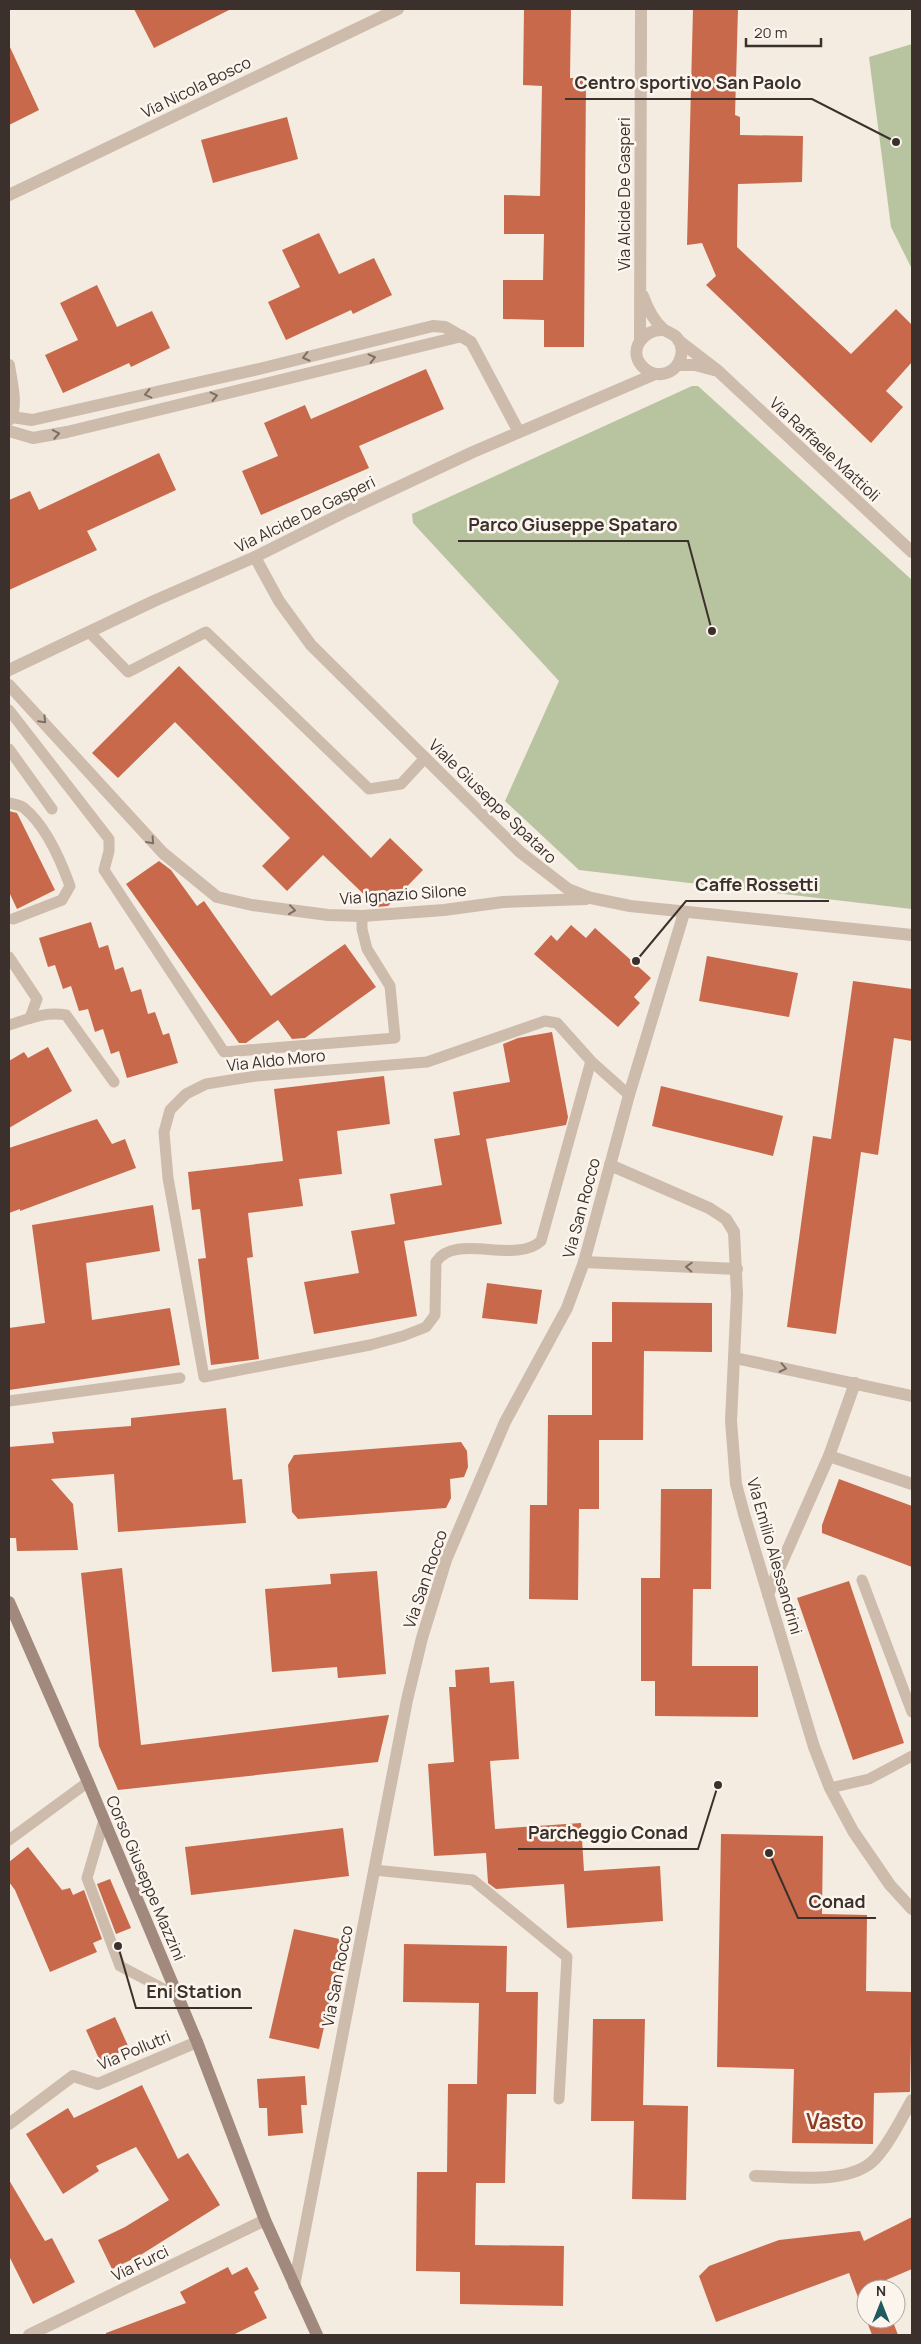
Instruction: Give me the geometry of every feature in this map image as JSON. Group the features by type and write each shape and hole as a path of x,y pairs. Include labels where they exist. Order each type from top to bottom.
{"main road":[{"name":"Corso Giuseppe Mazzini","path":"9,1602 88,1782 197,2042 265,2220 316,2335"}],"street":[{"name":"Via Nicola Bosco","path":"9,195 398,9"},
{"name":"Via Alcide De Gasperi","path":"640,340 641,9"},
{"name":"Via Alcide De Gasperi","path":"640,289 654,319 664,330"},
{"path":"9,365 13,409 10,418 32,420 244,372 433,326 445,328 458,334 476,349 519,432"},
{"path":"617,390 628,378 637,357 640,340 653,330 664,330 675,335 682,353 678,365 667,373 655,374 644,368 637,357"},
{"path":"9,431 33,438 248,388 458,334"},
{"name":"Via Raffaele Mattioli","path":"678,340 716,370 912,552"},
{"path":"678,365 695,365 716,370"},
{"path":"244,372 248,388"},
{"name":"Via Alcide De Gasperi","path":"9,670 255,557 347,511 519,432 655,374"},
{"path":"125,399 130,416"},
{"name":"Viale Giuseppe Spataro","path":"255,557 279,601 311,645 520,852 568,889 591,898 630,906 912,935"},
{"name":"Via Ignazio Silone","path":"9,685 162,853 217,897 252,905 328,915 362,916 444,910 504,902 591,898"},
{"name":"Via San Rocco","path":"294,2286 406,1700 422,1638 446,1560 505,1422 567,1308 584,1262 629,1095 684,913"},
{"name":"Via Emilio Alessandrini","path":"610,1165 709,1208 726,1220 734,1232 737,1269 735,1358 731,1421 736,1484 814,1747 830,1788 852,1831 890,1885 912,1909"},
{"path":"584,1262 737,1269"},
{"path":"735,1358 912,1396"},
{"path":"768,1594 829,1456 855,1383"},
{"path":"829,1456 912,1484"},
{"name":"Via Pollutri","path":"9,2124 73,2076 98,2084 197,2042"},
{"path":"755,2176 834,2177 865,2168 884,2147 912,2100"},
{"name":"Via Furci","path":"28,2335 265,2220"}],"lane":[{"path":"89,632 128,672 206,632 369,789 401,784 424,758"},
{"path":"9,710 109,839 109,851 104,870 224,1052 395,1038 390,986 367,950 362,930 362,916"},
{"path":"9,749 52,809"},
{"path":"9,803 22,806 35,819 62,863 70,886 62,900 13,919"},
{"path":"9,957 37,999 30,1018"},
{"path":"9,1025 54,1013 66,1015 114,1082"},
{"name":"Via Aldo Moro","path":"592,1061 541,1241 534,1247 486,1251 457,1249 441,1255 436,1262 435,1315 426,1327 403,1336 370,1345 204,1377 168,1178 164,1132 170,1110 186,1094 206,1084 256,1076 427,1062 545,1021 557,1024 592,1061 629,1095"},
{"path":"9,1401 180,1378"},
{"path":"862,1580 912,1712"},
{"path":"830,1788 869,1779 912,1756"},
{"path":"9,1840 88,1782"},
{"path":"104,1820 87,1878 120,1966 177,1996"},
{"path":"374,1870 473,1880 567,1958 559,2099"}],"green space":[{"path":"912,44 912,269 891,227 869,57"},
{"path":"692,386 698,386 912,580 912,909 579,870 505,801 559,681 413,523 412,514"}],"building":[{"path":"134,9 231,9 154,48"},
{"path":"524,9 571,9 570,78 586,78 584,347 544,347 544,320 503,319 503,280 543,280 544,234 504,234 504,195 540,196 542,86 523,85"},
{"path":"693,9 738,9 735,115 740,117 740,135 803,136 802,182 738,184 737,247 851,354 896,309 912,325 912,362 886,391 903,407 871,443 706,285 716,276 702,243 687,245"},
{"path":"9,45 39,110 9,125"},
{"path":"287,117 298,159 213,183 201,140"},
{"path":"319,233 339,274 374,258 392,295 353,314 351,310 286,340 268,302 300,287 282,250"},
{"path":"97,285 117,327 152,311 170,348 131,367 129,363 63,393 45,355 78,340 60,303"},
{"path":"426,369 444,409 359,446 369,468 261,515 242,471 278,456 264,423 305,405 311,419"},
{"path":"159,453 176,490 87,531 97,550 9,590 9,500 30,491 39,510"},
{"path":"179,666 371,858 390,838 423,870 388,906 377,907 323,855 287,891 262,866 290,838 175,722 118,778 92,753"},
{"path":"9,811 17,813 55,890 17,909 9,892"},
{"path":"159,861 171,870 197,906 204,901 271,996 345,944 376,987 305,1038 292,1039 278,1020 246,1043 239,1043 126,884"},
{"path":"91,922 99,948 108,945 115,970 123,967 131,992 141,989 148,1014 155,1012 163,1035 169,1033 178,1063 127,1078 119,1051 111,1054 103,1029 95,1032 88,1009 79,1011 71,986 63,989 55,965 48,967 39,938"},
{"path":"571,925 586,938 595,928 651,978 634,997 640,1003 618,1027 534,954 551,935 557,941"},
{"path":"707,956 798,973 789,1017 699,1001"},
{"path":"853,981 912,989 912,1041 894,1038 878,1155 861,1152 836,1334 787,1327 813,1136 831,1139"},
{"path":"552,1032 568,1117 566,1125 486,1139 502,1224 404,1241 417,1316 314,1334 304,1282 359,1273 351,1231 395,1224 390,1194 442,1185 434,1139 460,1135 453,1092 510,1082 503,1044 518,1038"},
{"path":"48,1047 72,1091 9,1128 9,1061 24,1052 28,1058"},
{"path":"384,1076 390,1124 337,1131 342,1174 299,1179 303,1206 248,1213 253,1257 247,1258 259,1359 211,1365 198,1259 206,1258 200,1209 192,1210 188,1172 283,1161 274,1089"},
{"path":"661,1086 783,1116 773,1156 652,1126"},
{"path":"97,1119 112,1144 125,1139 136,1168 20,1211 20,1209 9,1213 9,1148"},
{"path":"153,1205 160,1251 86,1263 92,1320 170,1308 180,1365 9,1390 9,1328 45,1323 32,1225"},
{"path":"487,1283 542,1290 537,1324 482,1318"},
{"path":"612,1302 712,1303 712,1352 644,1351 643,1440 599,1440 599,1509 579,1509 578,1600 529,1599 530,1505 547,1505 548,1415 592,1415 592,1342 612,1342"},
{"path":"226,1408 233,1480 242,1479 246,1523 118,1532 114,1474 51,1479 73,1504 78,1550 17,1551 16,1538 9,1538 9,1447 54,1443 52,1432 131,1426 131,1418"},
{"path":"461,1442 467,1451 468,1467 464,1477 450,1479 451,1498 446,1508 298,1519 292,1512 288,1465 294,1455"},
{"path":"839,1479 912,1506 912,1567 822,1533 822,1525"},
{"path":"661,1489 712,1489 711,1589 693,1589 692,1666 758,1666 758,1717 655,1716 655,1681 641,1681 641,1578 660,1578"},
{"path":"122,1568 141,1745 389,1715 378,1762 118,1790 99,1746 81,1573"},
{"path":"377,1571 386,1674 338,1678 337,1667 272,1672 265,1589 331,1584 330,1574"},
{"path":"849,1581 904,1743 853,1760 797,1598"},
{"path":"489,1667 490,1683 514,1681 519,1759 490,1761 495,1829 581,1823 584,1871 660,1866 663,1921 567,1928 564,1884 496,1889 488,1883 486,1853 434,1856 428,1764 454,1762 449,1687 456,1687 455,1670"},
{"path":"343,1828 349,1876 191,1895 185,1847"},
{"path":"721,1834 823,1836 822,1914 867,1915 866,1991 912,1992 910,2092 874,2093 873,2144 792,2143 794,2069 717,2067"},
{"path":"28,1847 62,1890 70,1888 73,1895 84,1890 102,1939 93,1943 97,1952 50,1972 15,1890 9,1882 9,1862"},
{"path":"110,1879 131,1928 116,1934 97,1884"},
{"path":"294,1929 344,1940 319,2049 269,2038"},
{"path":"404,1944 507,1946 506,1992 538,1992 536,2094 507,2094 505,2183 476,2183 475,2245 564,2246 563,2306 460,2304 460,2272 416,2271 417,2172 447,2172 448,2084 477,2084 479,2003 403,2002"},
{"path":"115,2017 129,2048 100,2061 86,2030"},
{"path":"593,2019 645,2019 643,2105 688,2106 686,2200 632,2199 634,2121 591,2121"},
{"path":"305,2076 307,2105 301,2105 303,2133 268,2136 267,2108 259,2108 257,2079"},
{"path":"142,2085 178,2159 188,2153 220,2205 139,2256 112,2269 98,2240 125,2227 169,2200 136,2147 96,2166 99,2171 63,2194 26,2134 68,2108 74,2118"},
{"path":"9,2180 45,2241 52,2238 75,2282 33,2304 9,2256"},
{"path":"912,2217 912,2269 888,2279 856,2279 856,2292 849,2273 716,2322 699,2276 709,2266 779,2240 860,2231 864,2241"},
{"path":"228,2267 232,2275 247,2267 259,2289 254,2292 267,2318 233,2335 106,2335 106,2333 186,2303 180,2292"},
{"path":"870,2329 896,2329 898,2335 872,2335"}],"place":[{"name":"Centro sportivo San Paolo","path":"896,142"},
{"name":"Parco Giuseppe Spataro","path":"712,631"},
{"name":"Caffe Rossetti","path":"636,961"},
{"name":"Parcheggio Conad","path":"718,1785"},
{"name":"Conad","path":"769,1853"},
{"name":"Eni Station","path":"118,1946"}],"district":[{"name":"Vasto","path":"835,2121"}]}
